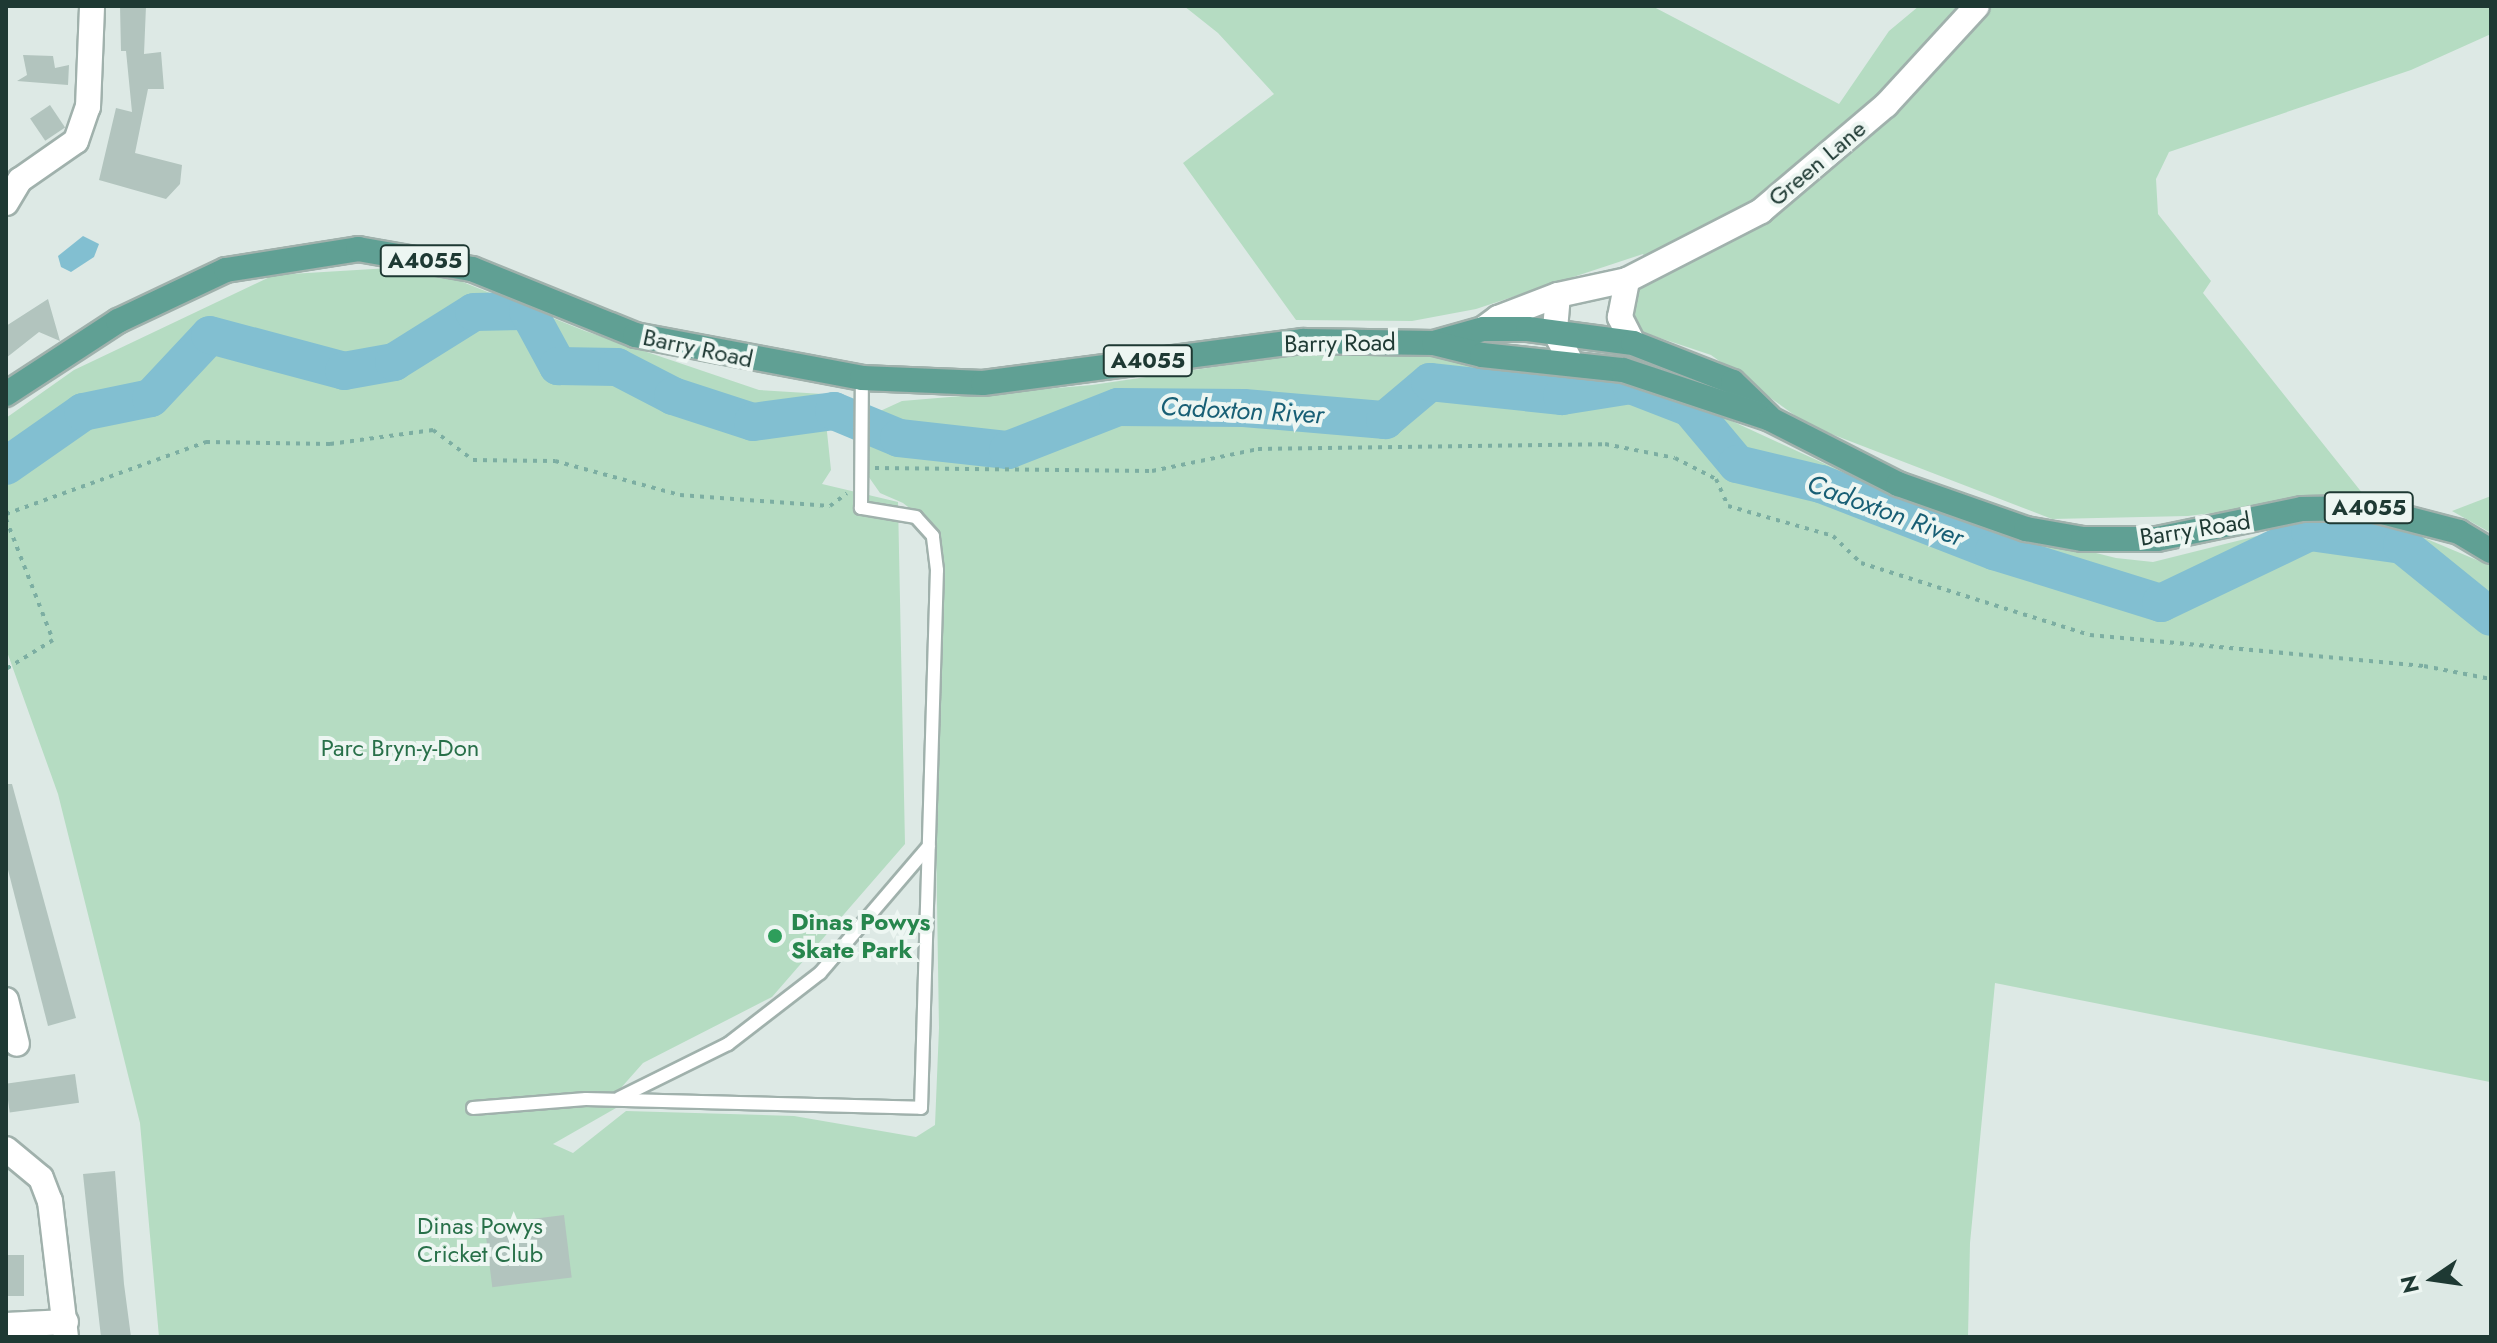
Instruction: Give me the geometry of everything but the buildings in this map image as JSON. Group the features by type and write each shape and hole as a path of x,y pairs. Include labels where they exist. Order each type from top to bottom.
{"main road":[{"name":"Barry Road","path":"6,394 118,321 226,270 358,249 472,269 635,335 862,379 983,383 1303,341 1434,343 1482,355 1571,362 1623,370 1770,419 1898,484 2026,529 2083,539 2157,539 2302,509 2367,508 2459,532 2491,551"},
{"name":"Barry Road","path":"1434,343 1483,329 1555,332 1633,343 1685,359 1733,382 1770,419"}],"street":[{"path":"6,203 20,180 76,141 88,107 92,6"},
{"name":"Green Lane","path":"1483,329 1498,318 1558,295 1627,280 1761,211 1886,105 1977,6"},
{"path":"1627,280 1620,317 1633,343"},
{"path":"1558,295 1555,332 1571,362"},
{"path":"6,1000 17,1044"},
{"path":"6,1149 41,1178 50,1201 66,1330 6,1325"}],"lane":[{"path":"473,1108 615,1100 921,1108 937,570 933,536 916,517 861,508 862,379"},
{"path":"615,1100 728,1044 820,973 929,846"}],"path":[{"path":"6,669 53,640 6,517 206,442 330,444 433,430 473,460 555,461 680,495 830,506 861,482"},
{"path":"861,467 1152,471 1258,449 1605,444 1675,458 1716,479 1728,506 1833,536 1861,563 2090,635 2424,666 2491,679"}],"green space":[{"path":"1184,6 1652,6 1839,104 1889,31 1919,6 2491,6 2491,34 2411,70 2169,152 2156,179 2158,214 2211,281 2203,293 2363,494 2188,516 2052,519 1808,425 1711,355 1642,332 1629,315 1633,291 1652,275 1643,254 1476,309 1412,321 1296,320 1183,163 1274,94 1218,33"},
{"path":"423,266 585,331 759,390 823,394 831,470 822,484 898,502 905,844 772,997 643,1063 620,1089 616,1108 553,1144 573,1153 626,1111 794,1116 916,1137 935,1125 939,1028 931,525 903,503 880,493 866,473 867,434 878,412 902,401 1092,385 1309,353 1431,357 1574,370 1656,386 1925,510 2116,558 2153,562 2305,524 2367,524 2403,529 2491,566 2490,1082 1995,983 1970,1243 1968,1337 159,1337 140,1123 58,794 6,649 6,418 74,370 274,275"},
{"path":"2491,496 2491,533 2452,511"}],"water":[{"path":"83,236 99,244 94,257 71,272 61,267 58,256"}],"waterway":[{"name":"Cadoxton River","path":"6,466 83,412 151,398 210,335 344,371 394,362 474,312 528,311 558,366 617,367 673,396 753,422 834,411 899,438 1008,450 1118,407 1244,408 1385,420 1430,382 1562,396 1631,385 1690,408 1737,464 1821,484 1994,551 2161,603 2310,532 2402,545 2491,617"}],"place":[{"name":"Dinas Powys Skate Park","path":"775,936"}],"park label":[{"name":"Parc Bryn-y-Don","path":"400,748"},
{"name":"Dinas Powys Cricket Club","path":"480,1240"}]}
